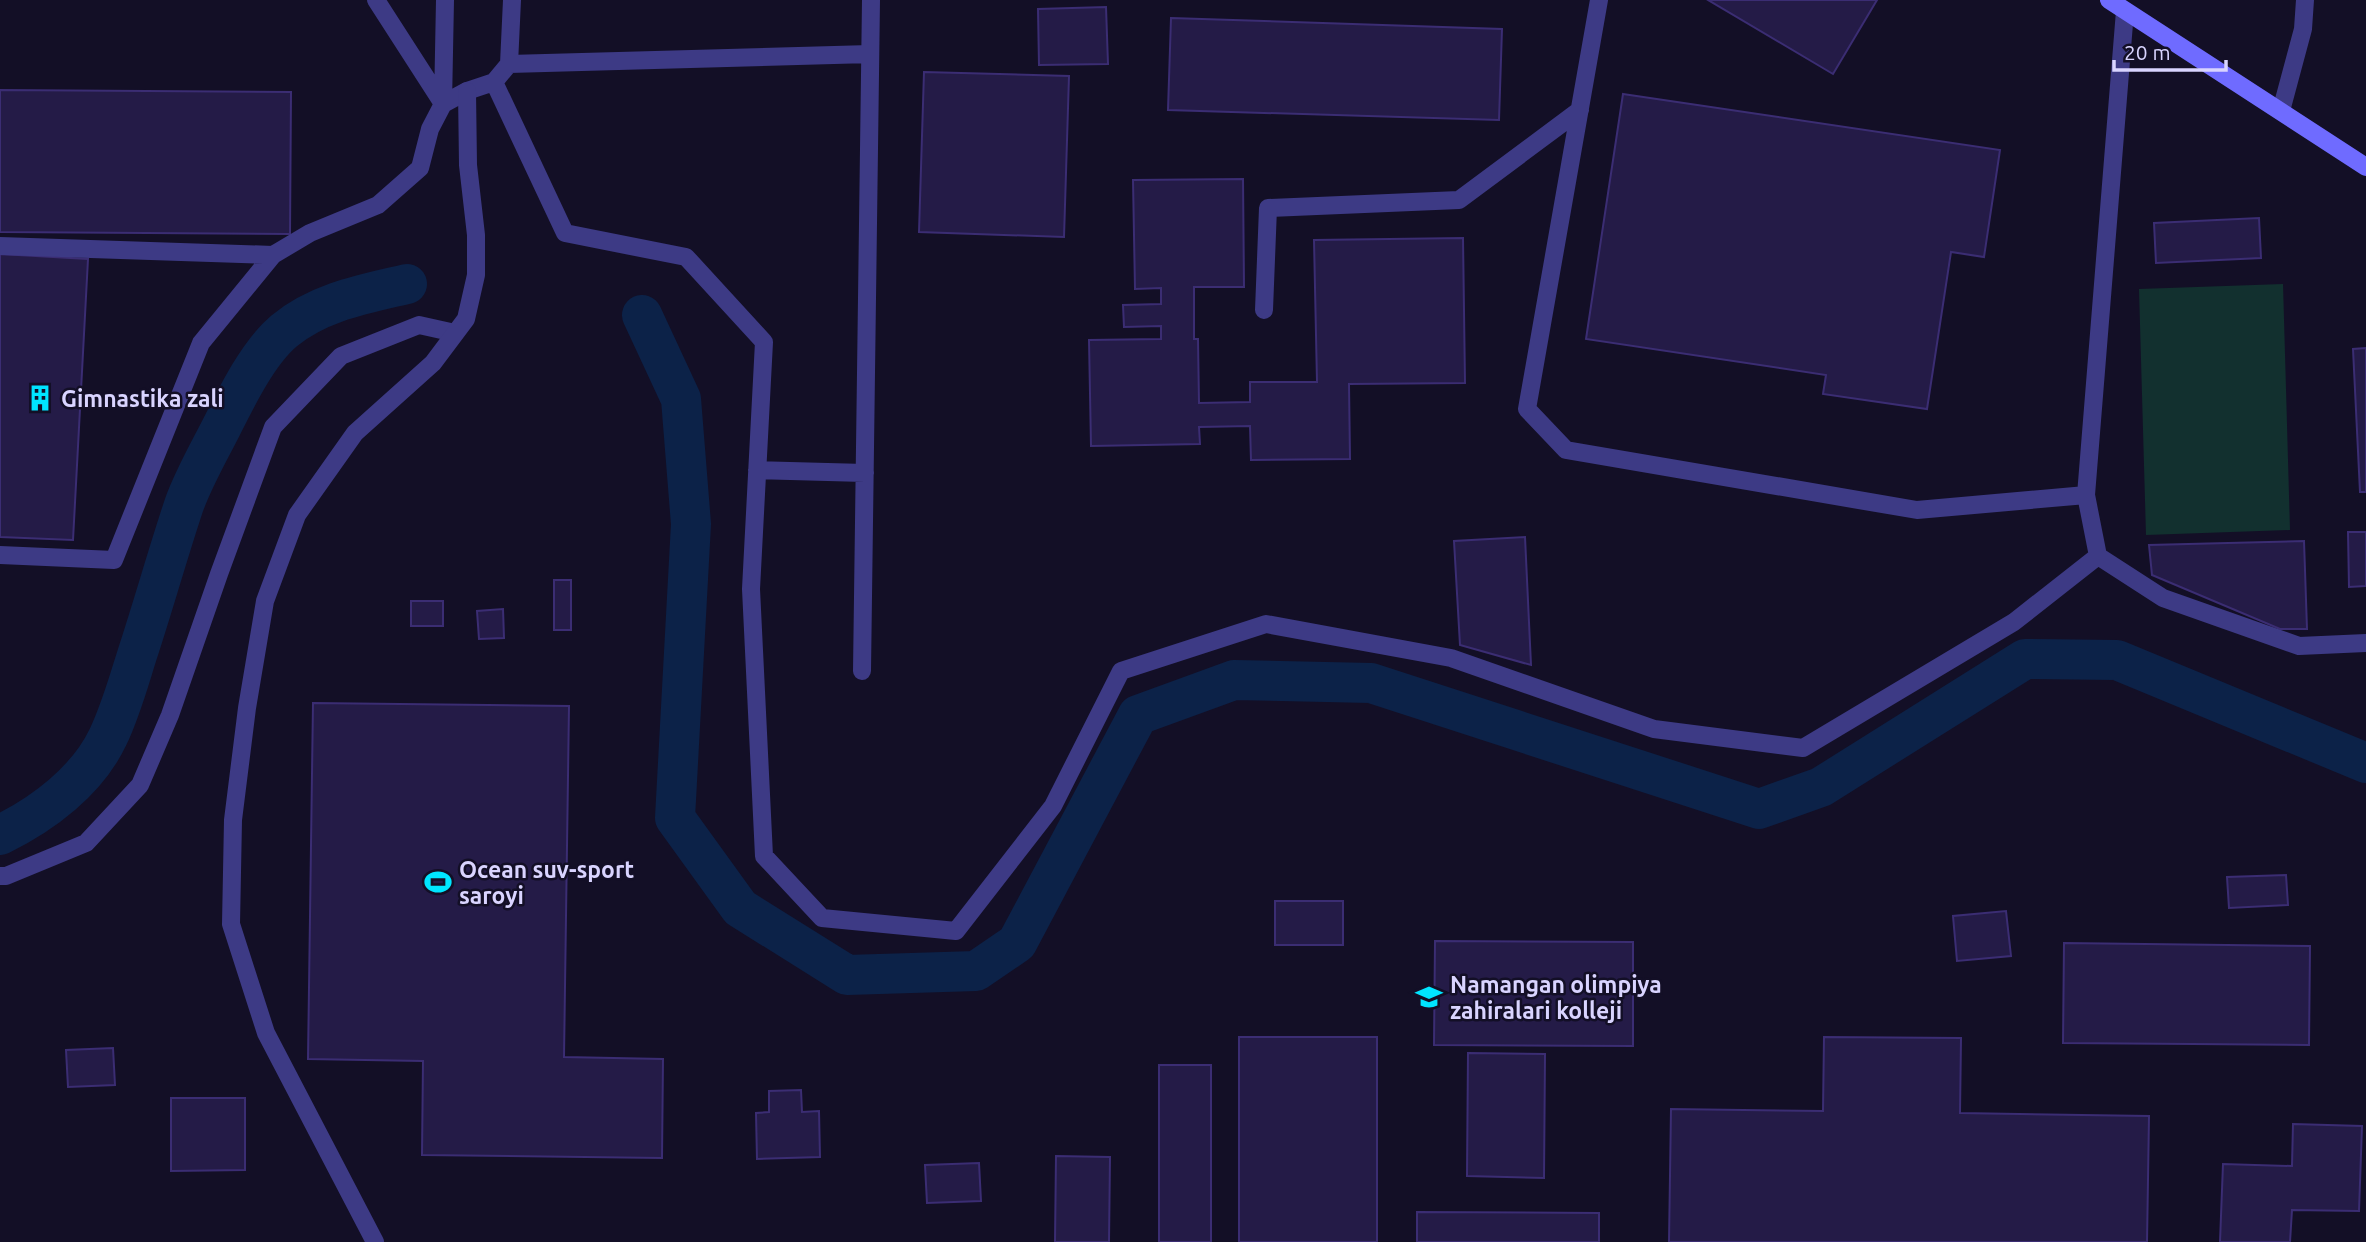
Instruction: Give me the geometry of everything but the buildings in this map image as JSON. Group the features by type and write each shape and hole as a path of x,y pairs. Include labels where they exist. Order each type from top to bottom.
{"street":[{"path":"376,0 443,104"},
{"path":"0,555 114,560 201,343 273,255 310,233 378,205 420,168 430,129 443,104 445,0"},
{"path":"443,104 467,91 494,82 509,64 512,0"},
{"path":"862,671 871,0"},
{"path":"1599,0 1527,409 1566,450 1917,510 2087,495"},
{"path":"2109,0 2366,167"},
{"path":"2281,111 2303,29 2305,0"},
{"path":"2125,11 2087,495 2098,556 2163,598 2299,646 2366,643"},
{"path":"509,64 870,54"},
{"path":"494,82 565,233 686,257 764,342 751,589 764,856 822,918 956,931 1053,806 1122,671 1266,624 1451,658 1654,729 1803,748 2014,622 2098,556"},
{"path":"375,1242 266,1034 231,924 233,820 247,708 265,601 297,515 355,433 433,363 460,326 476,275 476,235 468,165 467,91"},
{"path":"1264,310 1268,208 1458,200 1580,110"},
{"path":"0,246 273,255"},
{"path":"0,876 6,876 86,843 140,785 170,715 273,427 341,356 418,326 460,326"},
{"path":"757,470 865,473"}],"green space":[{"path":"2283,284 2290,530 2146,535 2139,289"}],"waterway":[{"path":"0,835 32,817 62,795 88,768 108,737 188,495 235,400 266,350 284,331 312,313 342,300 407,284"},
{"path":"642,315 681,399 691,524 675,818 740,908 847,975 976,971 1017,943 1138,715 1234,680 1371,683 1759,809 1821,787 2025,659 2117,660 2366,763"}],"place":[{"name":"Gimnastika zali","path":"40,398"},
{"name":"Ocean suv-sport saroyi","path":"438,882"},
{"name":"Namangan olimpiya zahiralari kolleji","path":"1429,997"}]}
